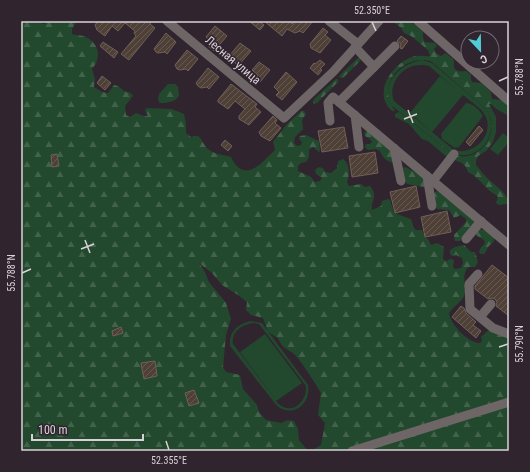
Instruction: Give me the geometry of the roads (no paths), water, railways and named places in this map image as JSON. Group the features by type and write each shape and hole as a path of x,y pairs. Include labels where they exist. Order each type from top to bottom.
{"street":[{"name":"Лесная улица","path":"167,21 284,118 333,72 357,46"},
{"path":"329,21 357,46 374,67"},
{"path":"357,46 379,21"},
{"path":"418,21 509,101"},
{"path":"339,102 395,46"},
{"path":"330,121 328,102 334,97 509,245"},
{"path":"355,114 359,147"},
{"path":"394,148 401,181"},
{"path":"432,206 430,178 454,154"},
{"path":"466,240 481,221"},
{"path":"478,274 469,284 470,309 493,328 509,334"},
{"path":"480,317 491,304"},
{"path":"352,451 509,402"}]}
